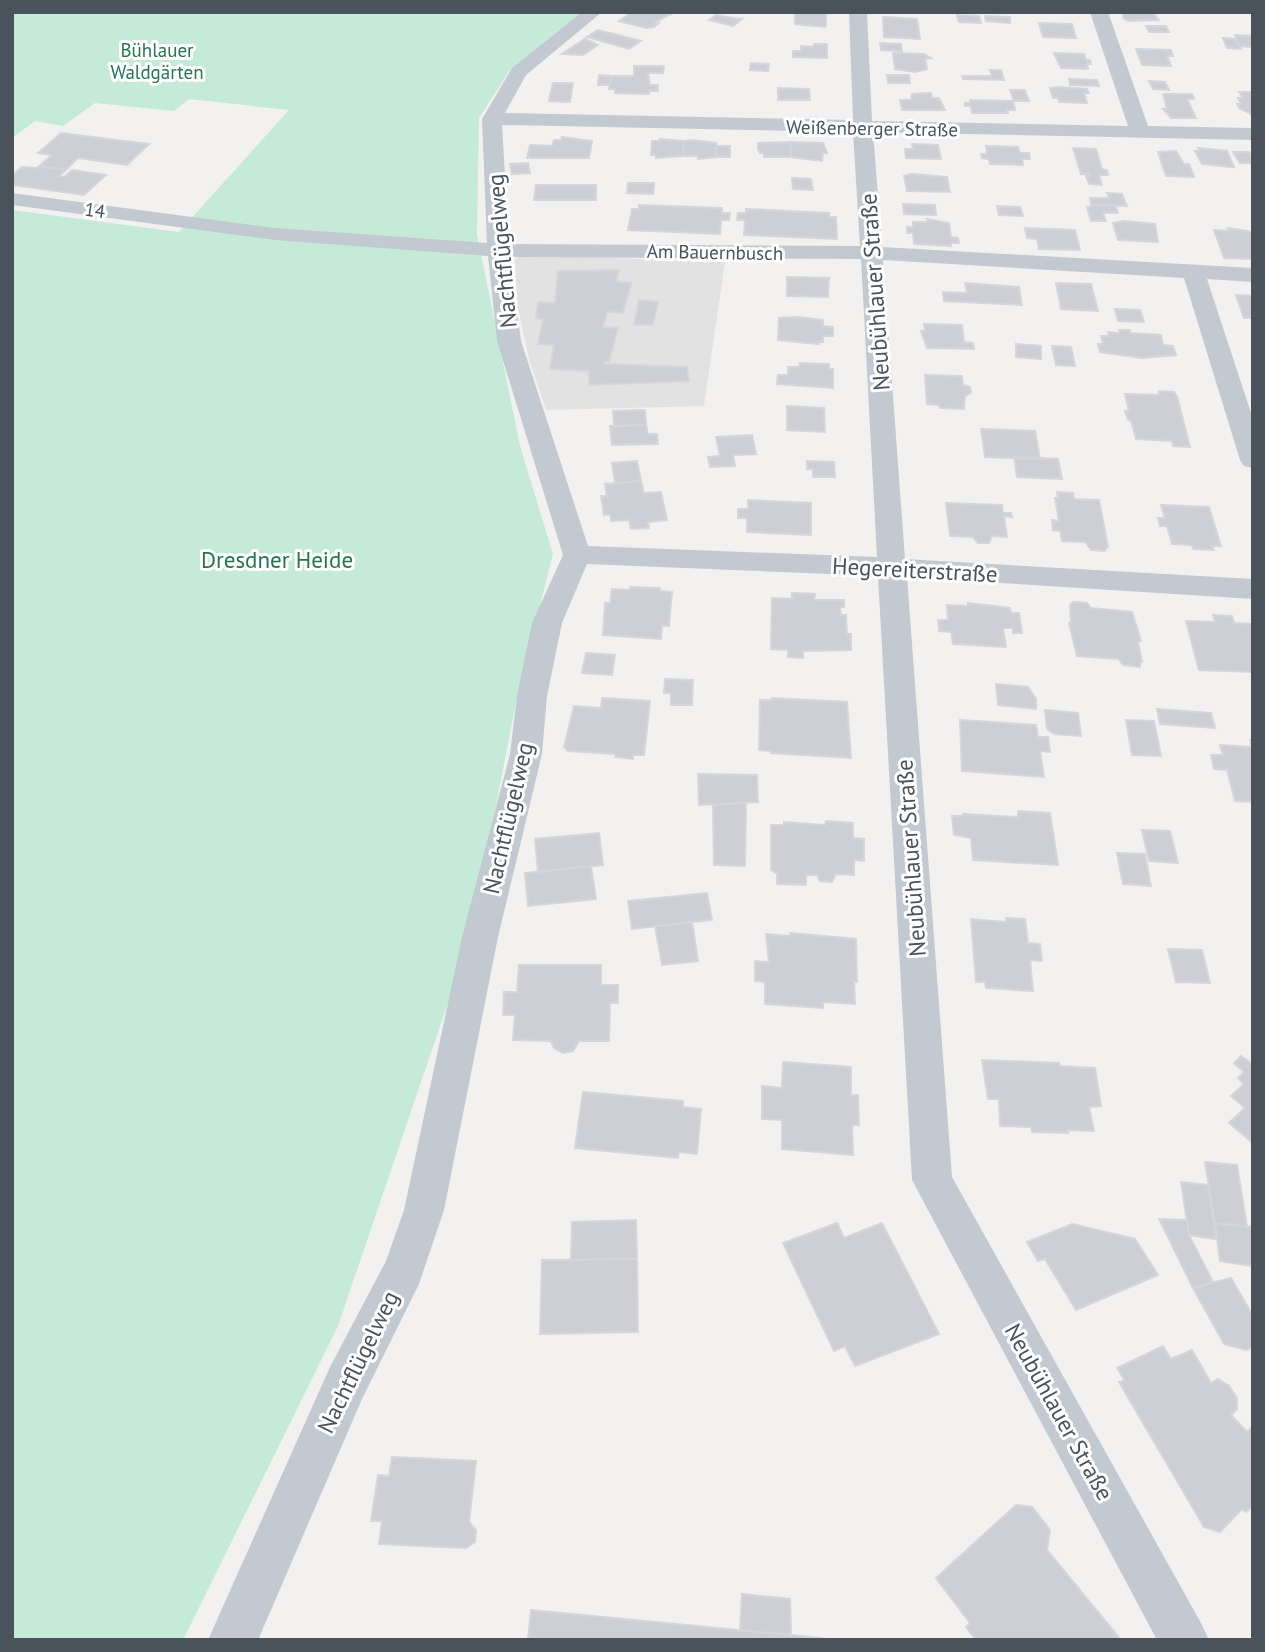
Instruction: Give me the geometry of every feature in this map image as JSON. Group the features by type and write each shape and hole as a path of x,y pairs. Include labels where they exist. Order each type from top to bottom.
{"street":[{"path":"492,119 519,72 594,12"},
{"name":"Neubühlauer Straße","path":"858,12 863,128 932,1180 1184,1640"},
{"path":"1099,12 1140,132"},
{"name":"Weißenberger Straße","path":"492,119 1253,134"},
{"name":"Nachtflügelweg","path":"233,1640 346,1383 404,1269 424,1210 480,937 526,754 532,696 547,624 576,555 509,341 498,250 492,119"},
{"name":"14","path":"12,199 177,221"},
{"name":"Am Bauernbusch","path":"177,221 275,234 498,250 873,253 1253,275"},
{"path":"1194,273 1253,460"},
{"name":"Hegereiterstraße","path":"576,555 892,567 1253,589"}],"shaded area":[{"path":"523,255 725,262 704,406 546,410 529,359 517,304 515,259"}],"green space":[{"name":"Dresdner Heide","path":"12,12 588,12 559,30 510,70 479,118 477,234 520,446 553,554 518,692 471,935 338,1326 183,1640 12,1640 12,210 179,232 289,110 189,99 174,111 95,103 63,126 35,121 12,138"}],"building":[{"path":"632,12 675,12 655,22 659,23 654,27 646,28 619,21"},
{"path":"795,12 826,12 826,25 795,24"},
{"path":"1122,12 1152,12 1159,20 1129,21 1124,19"},
{"path":"716,15 742,19 733,26 709,20"},
{"path":"957,15 979,16 981,23 959,22"},
{"path":"985,16 1010,17 1010,23 986,21"},
{"path":"883,17 917,19 920,39 884,37"},
{"path":"1039,23 1072,24 1076,38 1043,37"},
{"path":"1146,26 1166,26 1169,32 1149,32"},
{"path":"598,30 641,41 629,49 587,37"},
{"path":"1235,35 1253,36 1253,47 1239,46"},
{"path":"1223,38 1236,39 1241,49 1227,48"},
{"path":"585,39 598,45 583,55 562,54"},
{"path":"880,43 901,44 902,51 881,50"},
{"path":"814,44 827,44 827,58 793,57 793,51 801,51 801,46 814,47"},
{"path":"1136,49 1171,50 1173,56 1167,56 1171,66 1142,65"},
{"path":"893,53 924,54 931,58 925,59 927,69 915,72 895,69"},
{"path":"1054,53 1084,54 1091,64 1087,64 1088,69 1061,68"},
{"path":"751,63 769,64 768,71 750,70"},
{"path":"634,66 664,66 663,73 648,73 650,85 658,85 658,91 649,91 649,94 615,93 615,89 609,89 611,76 634,76"},
{"path":"990,70 1001,70 1004,80 963,79 962,76 992,76"},
{"path":"599,75 611,76 610,85 598,85"},
{"path":"887,75 909,75 910,83 888,83"},
{"path":"1069,79 1097,80 1099,86 1070,85"},
{"path":"1149,81 1165,82 1169,90 1153,89"},
{"path":"553,83 573,83 570,102 549,101"},
{"path":"778,88 809,89 810,100 778,100"},
{"path":"1050,88 1087,89 1089,93 1084,93 1087,103 1059,102 1058,98 1053,98"},
{"path":"1010,90 1025,90 1029,101 1014,101"},
{"path":"1239,92 1253,92 1253,115 1239,108 1237,104 1241,104 1238,98 1243,98"},
{"path":"931,93 932,98 939,98 945,110 902,110 900,100 911,100 912,94"},
{"path":"1163,94 1192,94 1194,99 1187,99 1196,118 1171,118 1163,109 1167,109"},
{"path":"970,100 1013,101 1015,110 1007,110 1008,113 972,113 971,106 965,106"},
{"name":"Bühlauer Waldgärten","path":"61,133 149,144 127,165 78,158 66,170 39,166 52,155 38,153"},
{"path":"562,137 592,141 589,158 527,158 530,145 552,146 554,140 561,140"},
{"path":"652,141 684,141 683,156 656,158 656,155 651,155"},
{"path":"684,141 716,143 716,157 698,159 698,156 683,156"},
{"path":"790,142 791,157 764,157 764,153 760,153 758,149 758,143"},
{"path":"790,142 823,143 827,153 823,153 822,161 791,157"},
{"path":"912,144 938,145 941,159 906,158 905,149 913,149"},
{"path":"716,146 730,146 730,157 716,157"},
{"path":"986,146 1018,147 1020,153 1029,153 1030,159 1022,159 1023,165 990,164 989,159 982,158 981,154 987,154"},
{"path":"1073,148 1096,149 1102,169 1107,170 1108,175 1099,175 1102,185 1089,184 1086,176 1090,176 1089,174 1081,174"},
{"path":"1198,148 1227,151 1234,167 1202,164 1195,151 1199,151"},
{"path":"1176,151 1184,164 1189,164 1194,177 1166,176 1158,152"},
{"path":"1233,152 1249,152 1253,163 1240,163"},
{"path":"528,163 530,173 512,174 510,164"},
{"path":"39,166 66,170 59,176 64,177 72,170 106,175 84,195 12,185 12,175 22,167"},
{"path":"912,174 947,177 950,192 907,191 904,176"},
{"path":"792,178 811,179 813,190 793,189"},
{"path":"628,183 654,183 653,194 627,193"},
{"path":"536,185 596,185 596,200 534,200"},
{"path":"1107,193 1122,194 1127,206 1091,205 1090,198 1109,198"},
{"path":"903,204 935,205 936,215 904,214"},
{"path":"639,205 722,208 722,213 730,213 729,220 721,220 720,234 628,230 632,209 639,209"},
{"path":"1115,205 1118,213 1103,213 1106,221 1091,221 1087,207"},
{"path":"997,206 1020,207 1023,216 999,215"},
{"path":"746,209 829,213 829,217 836,217 837,239 744,235 745,220 737,220 738,213 746,213"},
{"path":"927,219 949,223 951,237 958,238 959,243 951,243 951,246 914,244 913,233 907,233 907,227 913,227 913,222 928,222"},
{"path":"1124,221 1155,224 1158,242 1118,240 1113,223"},
{"path":"1025,228 1075,230 1080,250 1039,249 1037,239 1027,238"},
{"path":"1228,228 1253,232 1253,259 1224,258 1214,230 1229,231"},
{"path":"619,270 616,282 631,283 623,313 607,312 603,327 618,328 609,361 604,364 687,367 689,381 589,385 589,371 550,369 554,345 538,344 543,319 536,318 538,302 555,303 558,271"},
{"path":"787,277 829,278 828,297 787,296"},
{"path":"965,283 1019,287 1022,305 944,301 943,292 967,293"},
{"path":"1056,283 1091,284 1098,311 1061,309"},
{"path":"1236,295 1253,296 1253,318 1244,318"},
{"path":"639,300 658,302 653,325 634,325"},
{"path":"1115,309 1140,310 1144,322 1118,321"},
{"path":"779,318 823,320 823,326 833,327 833,336 823,336 823,342 818,342 819,344 778,340"},
{"path":"924,324 962,325 964,342 973,343 974,349 927,348 921,331 925,331"},
{"path":"1119,330 1161,335 1163,345 1173,346 1176,355 1141,358 1100,352 1098,344 1103,344 1101,336 1109,336 1108,332 1120,333"},
{"path":"1016,344 1041,346 1041,359 1016,357"},
{"path":"1052,346 1071,347 1075,366 1056,365"},
{"path":"800,363 829,364 829,369 833,369 833,388 777,384 778,375 788,375 788,367 799,367"},
{"path":"925,375 962,376 963,385 970,387 971,393 965,396 964,409 940,408 939,405 927,404"},
{"path":"1159,391 1174,392 1177,396 1190,447 1173,446 1172,441 1136,439 1131,420 1128,420 1125,411 1129,411 1125,394 1159,395"},
{"path":"787,406 824,408 825,432 787,430"},
{"path":"645,410 646,425 614,426 613,411"},
{"path":"646,425 648,434 657,434 658,444 612,445 610,426"},
{"path":"981,429 1035,431 1040,459 985,457"},
{"path":"752,435 756,454 733,455 735,466 710,467 708,457 720,456 716,437"},
{"path":"1014,457 1058,459 1062,479 1017,477"},
{"path":"637,461 641,481 615,483 612,463"},
{"path":"807,461 834,462 835,477 813,477 813,469 807,469"},
{"path":"641,481 644,493 661,492 667,520 648,522 649,528 631,529 629,520 611,521 610,514 604,515 601,496 607,496 605,484"},
{"path":"1057,492 1073,493 1074,499 1099,500 1108,547 1104,551 1091,550 1085,542 1062,541 1060,531 1053,530 1052,520 1059,521 1055,498 1058,498"},
{"path":"748,500 811,503 811,535 747,532 747,518 738,518 738,509 748,509"},
{"path":"946,503 1002,505 1003,513 1011,513 1012,517 1004,516 1007,537 992,536 989,543 978,543 973,537 950,536"},
{"path":"1161,505 1209,507 1221,546 1212,546 1214,550 1172,544 1167,526 1160,526 1158,518 1165,518"},
{"path":"630,587 660,588 660,591 672,592 669,626 662,625 661,639 603,635 605,603 610,603 612,589 630,590"},
{"path":"792,593 815,594 814,600 844,600 844,607 840,607 841,615 846,615 847,634 851,634 851,650 803,651 803,658 788,657 788,650 771,649 772,598 792,599"},
{"path":"1073,602 1087,603 1091,608 1132,612 1141,641 1138,642 1142,662 1140,667 1123,665 1119,659 1077,656 1069,623 1070,605"},
{"path":"968,603 1010,608 1011,613 1019,613 1022,633 1013,633 1013,628 1003,628 1006,647 953,644 951,632 939,631 938,620 948,620 947,605 968,606"},
{"path":"1213,615 1232,616 1234,623 1253,624 1253,672 1199,670 1186,621 1215,622"},
{"path":"586,653 615,655 612,675 582,673"},
{"path":"665,679 693,680 692,705 671,705 671,693 664,693"},
{"path":"996,684 1028,687 1036,699 1036,709 998,705"},
{"path":"602,698 650,701 644,755 633,755 633,759 615,757 616,754 568,751 564,747 574,706 601,708"},
{"path":"772,698 847,702 851,758 759,750 760,700"},
{"path":"1157,709 1211,713 1215,728 1160,724"},
{"path":"1045,710 1078,713 1081,736 1054,734 1047,729"},
{"path":"960,720 1036,725 1038,737 1048,737 1050,752 1040,751 1044,777 962,771"},
{"path":"1126,720 1154,721 1161,756 1132,755"},
{"path":"1250,740 1253,740 1253,802 1235,801 1227,770 1214,769 1211,755 1223,755 1220,745 1252,747"},
{"path":"698,774 757,775 758,802 699,805"},
{"path":"746,803 745,866 714,865 713,805"},
{"path":"1018,811 1050,813 1058,865 973,860 971,838 954,835 952,816 963,814 1018,817"},
{"path":"826,821 853,823 853,838 864,839 864,861 854,860 854,875 836,874 832,882 820,881 817,875 806,875 806,885 777,884 777,874 771,870 771,825 784,825 784,822 825,825"},
{"path":"1142,830 1170,831 1178,863 1149,861"},
{"path":"599,833 603,865 538,872 535,839"},
{"path":"1117,853 1145,854 1151,886 1123,884"},
{"path":"591,866 596,899 528,906 525,873"},
{"path":"707,893 712,920 632,929 628,901"},
{"path":"1006,918 1025,919 1028,943 1040,944 1042,961 1030,960 1033,991 986,988 985,982 976,982 971,919 1006,922"},
{"path":"692,922 698,961 662,965 655,926"},
{"path":"790,933 856,939 855,1004 823,1002 823,1008 765,1004 765,982 755,981 755,961 769,962 766,934 790,936"},
{"path":"1168,949 1202,950 1210,983 1176,982"},
{"path":"519,965 601,965 601,985 618,985 618,1003 610,1003 609,1041 579,1041 573,1051 563,1053 554,1048 551,1041 513,1040 515,1015 503,1015 504,992 517,992"},
{"path":"1241,1056 1253,1064 1253,1143 1229,1123 1245,1108 1231,1096 1244,1084 1238,1078 1244,1072 1234,1063"},
{"path":"982,1060 1059,1063 1060,1066 1095,1068 1101,1106 1089,1107 1094,1131 1032,1132 1031,1127 1000,1126 999,1099 988,1099"},
{"path":"783,1062 851,1067 851,1095 858,1095 859,1125 852,1125 853,1155 782,1149 782,1120 762,1119 762,1086 782,1088"},
{"path":"583,1092 683,1101 683,1107 701,1109 697,1154 679,1152 678,1158 575,1148"},
{"path":"1205,1162 1237,1165 1247,1227 1215,1223"},
{"path":"1181,1182 1208,1185 1216,1239 1189,1235"},
{"path":"1159,1219 1187,1220 1189,1235 1213,1282 1193,1288"},
{"path":"636,1220 637,1259 571,1260 572,1222"},
{"path":"837,1223 844,1238 882,1223 939,1334 855,1366 845,1346 834,1351 783,1243"},
{"path":"1215,1223 1253,1227 1253,1266 1220,1261"},
{"path":"1072,1224 1135,1239 1158,1275 1076,1310 1045,1259 1038,1261 1027,1242"},
{"path":"637,1259 638,1332 540,1334 542,1260"},
{"path":"1231,1278 1253,1316 1253,1347 1246,1350 1224,1344 1193,1288"},
{"path":"1163,1346 1171,1359 1192,1350 1211,1383 1218,1379 1229,1386 1237,1398 1237,1409 1231,1415 1247,1432 1253,1426 1253,1506 1246,1512 1242,1509 1220,1532 1204,1527 1119,1382 1125,1381 1117,1368"},
{"path":"392,1457 476,1461 469,1522 476,1530 475,1542 466,1548 379,1544 382,1521 371,1521 378,1475 389,1476"},
{"path":"1016,1505 1032,1507 1050,1530 1047,1550 1121,1640 976,1640 966,1627 970,1623 936,1578"},
{"path":"742,1594 790,1599 791,1635 740,1630"},
{"path":"531,1610 791,1635 838,1640 528,1640"}]}
